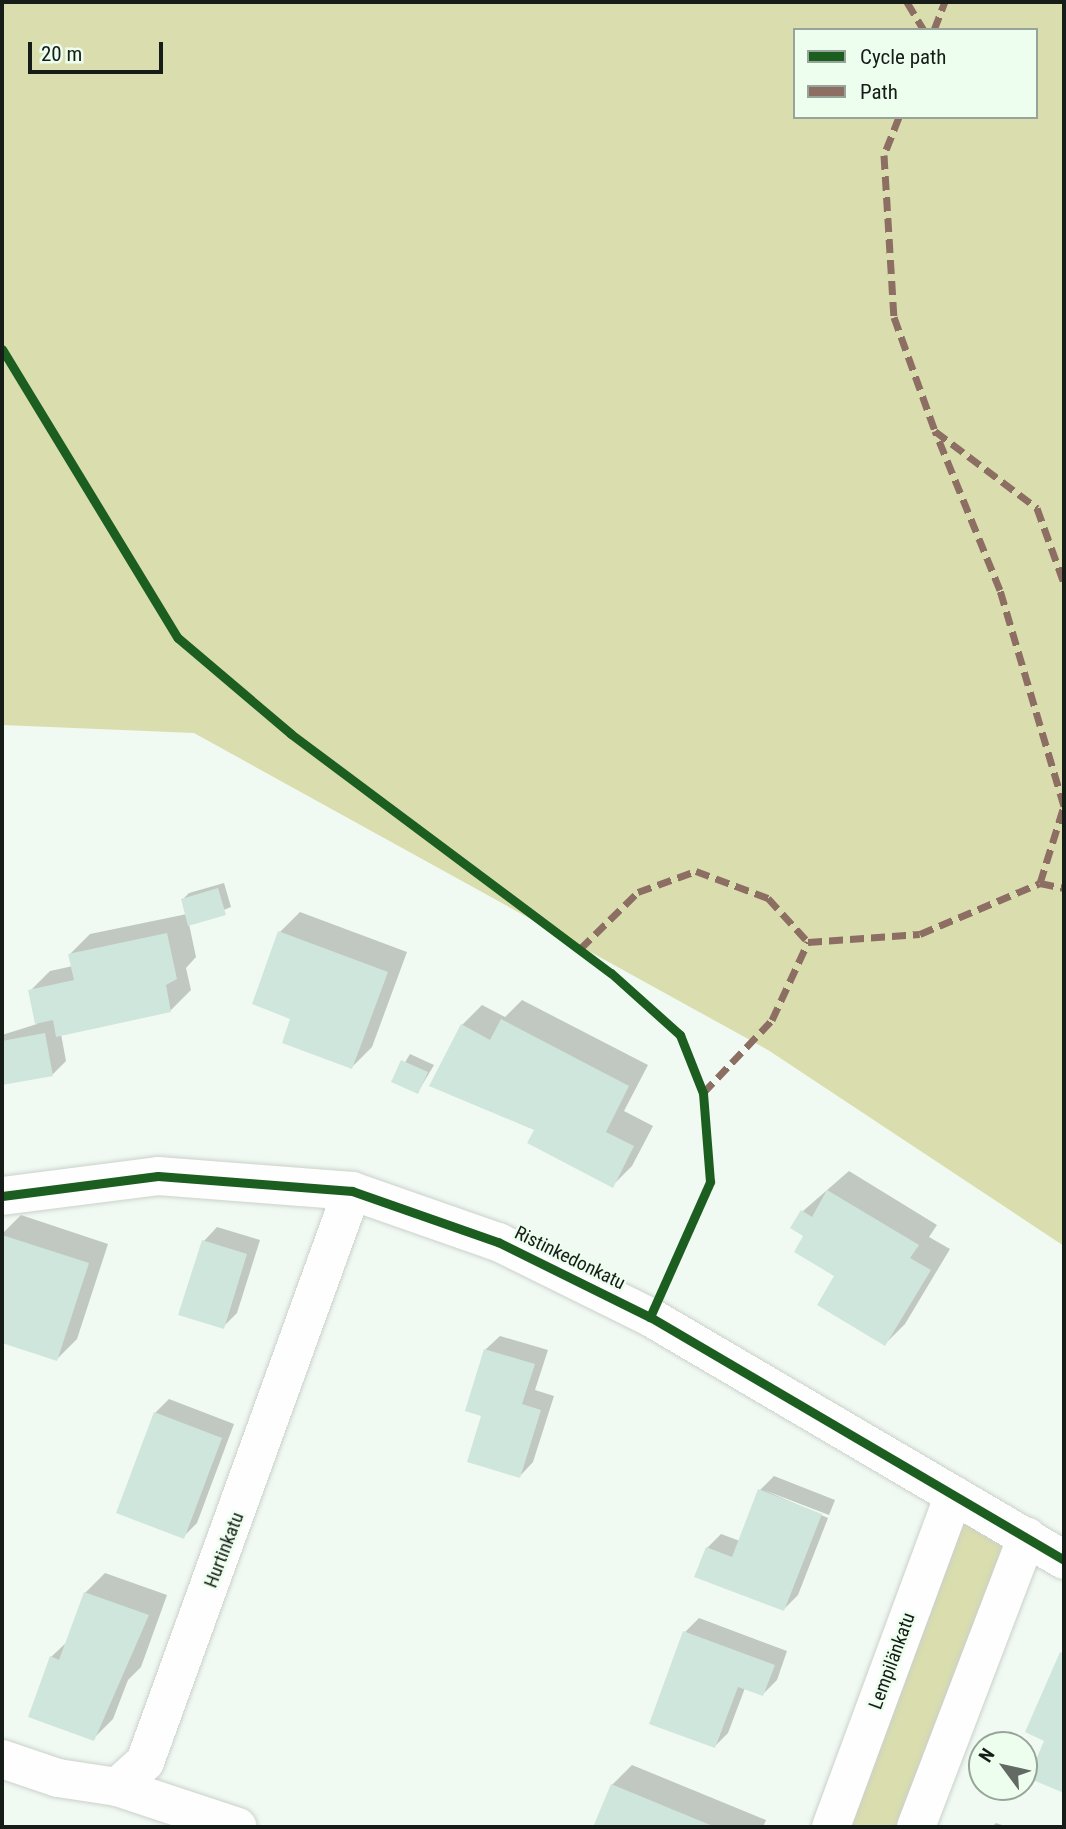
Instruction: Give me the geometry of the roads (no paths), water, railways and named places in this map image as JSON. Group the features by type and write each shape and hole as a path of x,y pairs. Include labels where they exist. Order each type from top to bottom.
{"street":[{"name":"Ristinkedonkatu","path":"2,1196 158,1176 352,1191 498,1242 649,1317 1027,1535 1064,1560"},
{"name":"Hurtinkatu","path":"117,1787 145,1762 315,1307 352,1191"},
{"name":"Lempilänkatu","path":"831,1827 954,1495"},
{"path":"916,1827 1027,1535"},
{"path":"2,1759 58,1778 117,1787 238,1827"}]}
